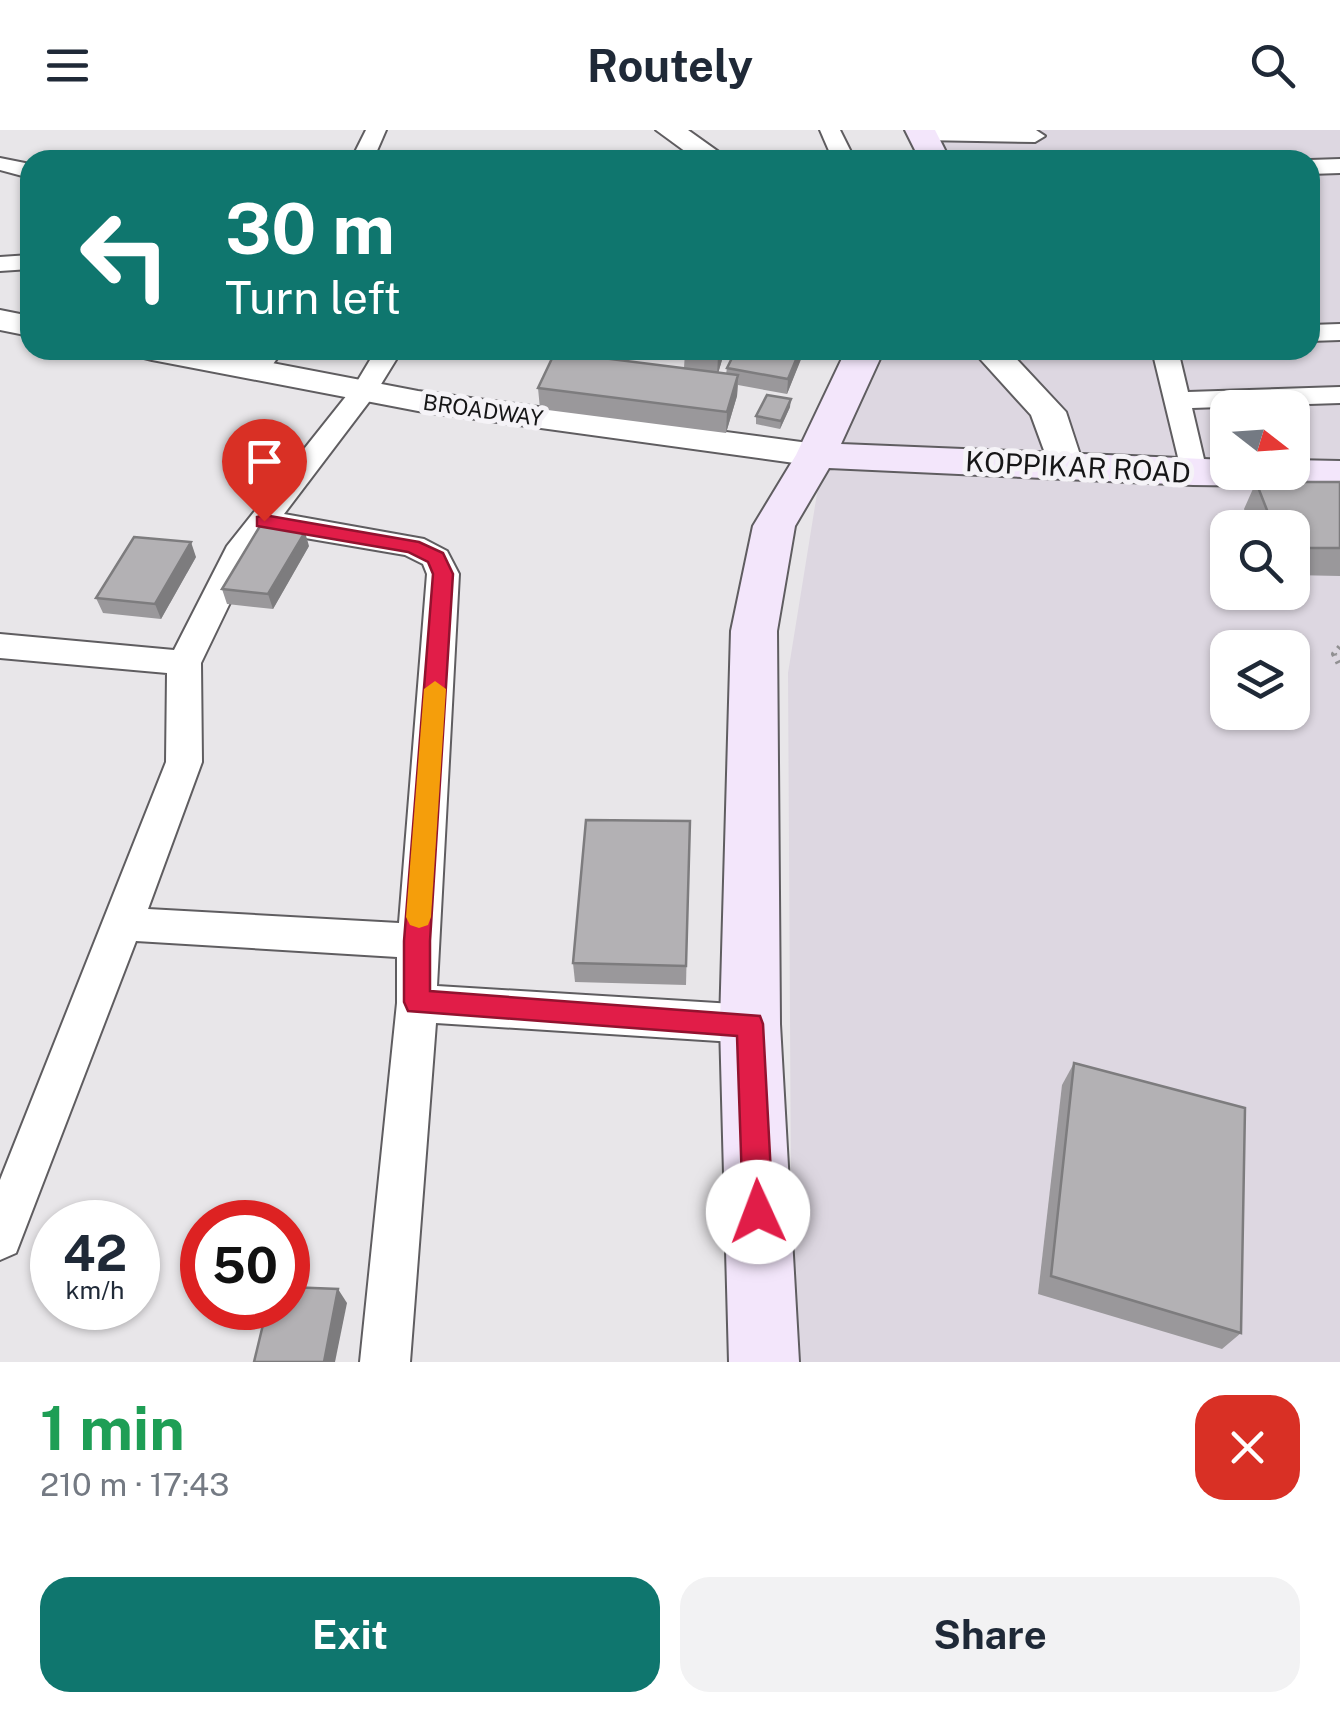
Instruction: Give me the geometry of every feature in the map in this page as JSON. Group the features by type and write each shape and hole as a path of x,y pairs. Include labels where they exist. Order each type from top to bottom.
{"main road":[{"path":"764,1362 750,1024 754,631 774,526 816,455 860,360"},
{"name":"KOPPIKAR ROAD","path":"816,455 1194,472 1340,474"}],"street":[{"path":"668,130 700,150"},
{"path":"926,141 1035,136"},
{"name":"BROADWAY","path":"268,360 418,401 816,455"},
{"path":"0,1237 125,924 184,762 184,662 238,553 366,388 383,360"},
{"path":"999,360 1048,412 1066,466"},
{"path":"1168,360 1194,472"},
{"path":"1178,400 1340,394"},
{"path":"264,521 412,546 436,558 443,574 417,941 417,1002 385,1362"},
{"path":"0,646 184,662"},
{"path":"125,924 417,941"},
{"path":"417,1002 750,1024"}],"path":[{"path":"1340,647 1334,654 1340,666"}],"shaded area":[{"path":"931,130 1340,130 1340,1362 792,1362 788,673 820,475 862,360 1320,360 1320,150 940,150"}],"building":[{"path":"551,360 619,360 738,375 727,412 538,388"},
{"path":"731,360 796,360 788,379 727,368"},
{"path":"767,395 791,399 781,421 756,416"},
{"path":"1310,482 1340,482 1340,548 1310,548 1310,510 1267,510 1259,490 1310,490"},
{"path":"260,526 305,532 268,594 222,589"},
{"path":"134,537 191,542 155,604 96,598"},
{"path":"586,820 690,821 686,966 573,963"},
{"path":"1074,1063 1245,1108 1241,1333 1051,1276"},
{"path":"310,1288 338,1289 324,1362 254,1362 262,1330 310,1330"}],"slow traffic":[{"path":"419,917 435,689"}],"route":[{"path":"264,521 412,546 436,558 443,574 417,941 417,1002 750,1024 758,1212"}]}
